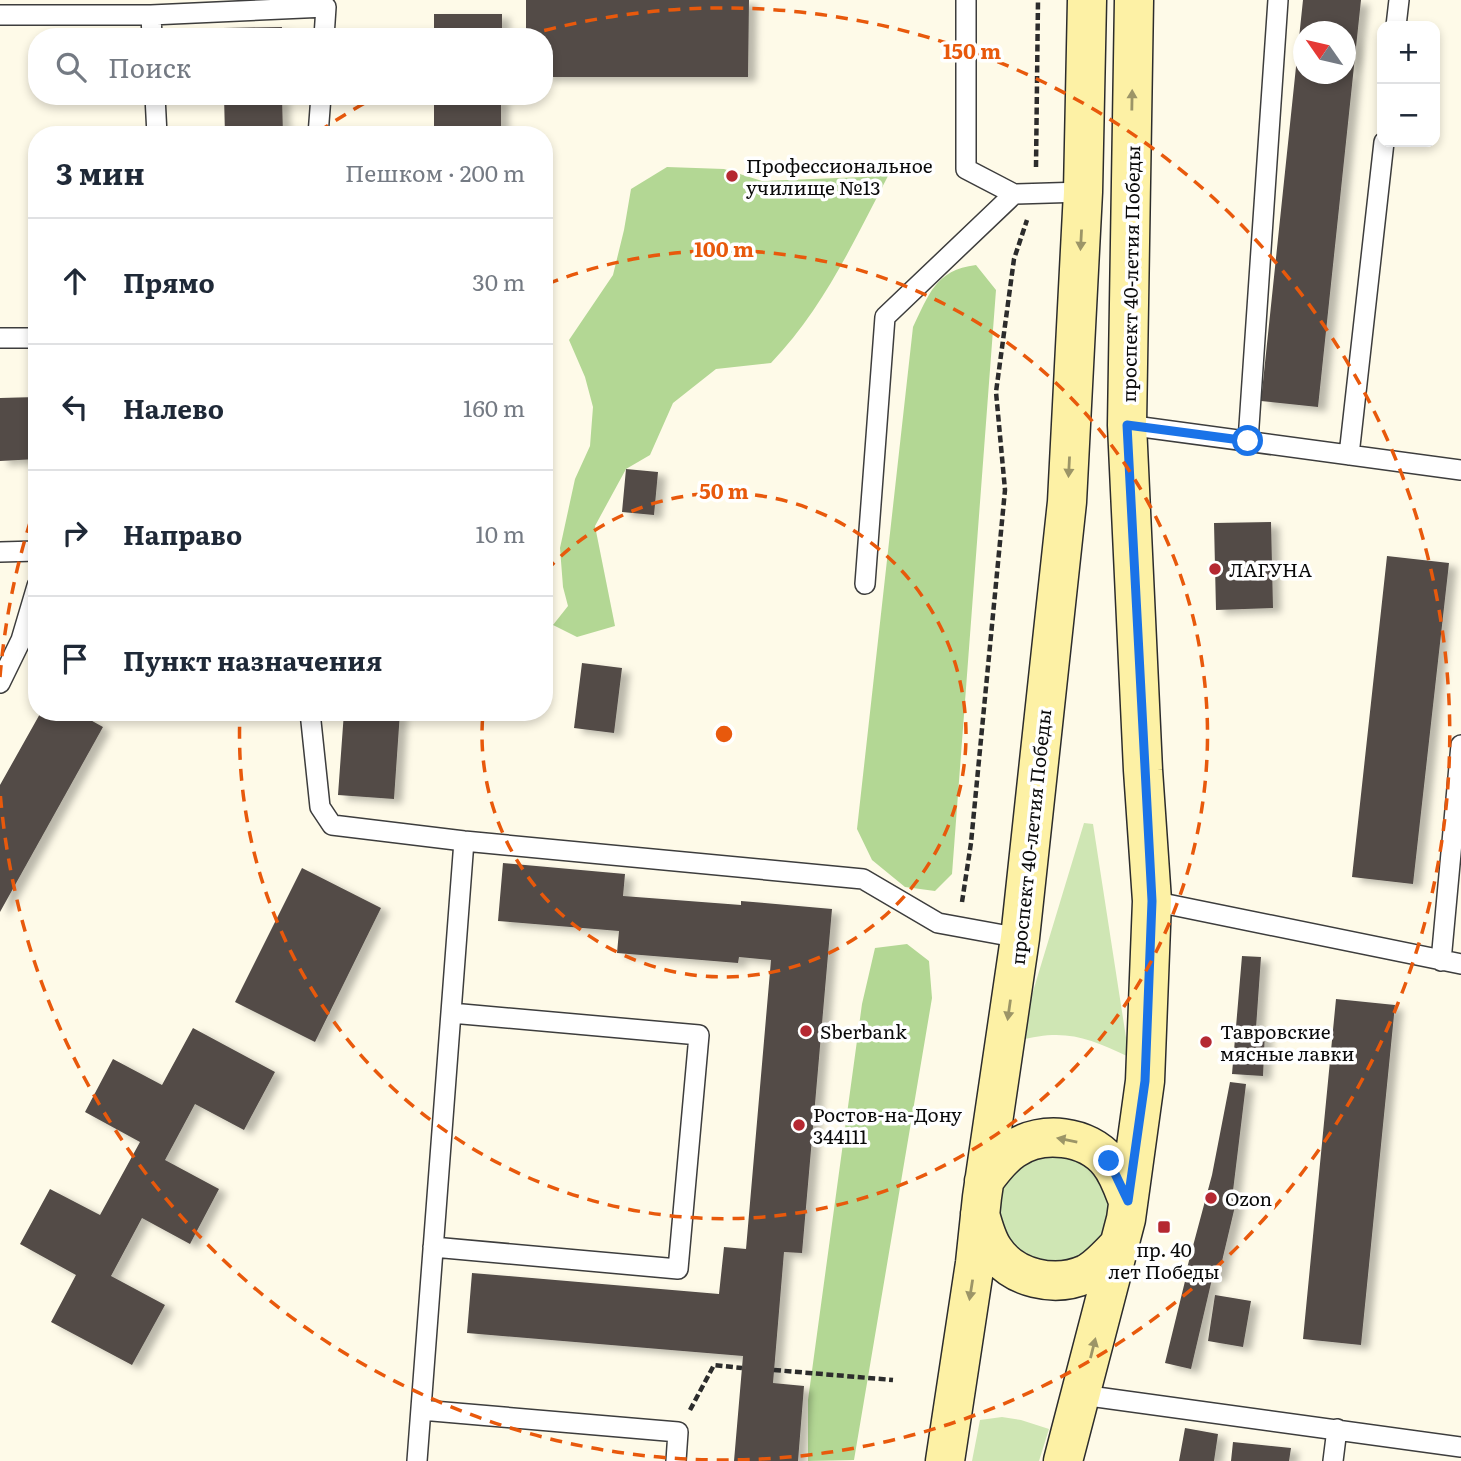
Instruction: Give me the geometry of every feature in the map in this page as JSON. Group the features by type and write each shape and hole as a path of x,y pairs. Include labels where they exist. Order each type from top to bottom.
{"main road":[{"name":"проспект 40-летия Победы","path":"945,1461 1020,938 1067,502 1083,192 1087,0"},
{"name":"проспект 40-летия Победы","path":"1063,1461 1119,1245 1145,1081 1152,901 1127,425 1134,0"},
{"path":"1119,1245 1088,1273 1061,1281 1038,1280 1009,1266 993,1250 982,1198 1013,1149 1037,1138 1063,1137 1089,1145 1109,1161 1128,1201"}],"lane":[{"path":"966,0 966,169 1014,194 1083,192"},
{"path":"1248,441 1278,0"},
{"path":"1397,21 1399,0"},
{"path":"0,15 152,15 326,7 325,28"},
{"path":"152,15 152,28"},
{"path":"155,105 157,126"},
{"path":"319,126 320,105"},
{"path":"1349,455 1383,147"},
{"path":"865,584 885,317 1014,194"},
{"path":"0,338 28,338"},
{"path":"1127,425 1461,470"},
{"path":"0,552 28,551"},
{"path":"0,683 21,640 28,616"},
{"path":"311,721 320,807 332,825 464,841 863,879 939,923 1020,938"},
{"path":"1441,961 1461,745"},
{"path":"417,1461 464,841"},
{"path":"1152,901 1461,964"},
{"path":"433,1247 678,1269 699,1035 451,1013"},
{"path":"1082,1395 1461,1447"},
{"path":"421,1410 678,1432 676,1461"},
{"path":"1333,1461 1337,1429"}],"path":[{"path":"959,926 971,843 1004,490 996,392 1014,259 1036,193 1038,0"},
{"path":"678,1432 714,1365 742,1368"},
{"path":"774,1370 893,1380"}],"green space":[{"path":"667,167 724,169 762,181 888,176 822,297 790,342 771,363 716,369 673,403 650,455 626,469 595,526 615,626 577,637 553,625 568,606 563,587 560,548 575,479 590,446 593,407 585,377 569,340 613,275 631,189"},
{"path":"976,265 996,290 952,874 935,891 905,887 872,860 857,829 913,327 929,295 942,278 951,272"},
{"path":"1084,823 1093,824 1129,1057 1101,1044 1062,1035 1018,1041"},
{"path":"907,944 929,961 932,998 854,1460 808,1461 808,1400 862,1004 875,948"},
{"path":"1037,1151 1081,1154 1114,1190 1111,1234 1076,1267 1028,1265 996,1225 998,1189"},
{"path":"1002,1417 1049,1429 1039,1461 972,1461 980,1420"}],"building":[{"path":"526,0 749,0 748,77 553,77 553,28 526,28"},
{"path":"1303,0 1361,0 1356,47 1356,21 1301,21"},
{"path":"434,14 502,14 502,28 434,28"},
{"path":"1294,84 1352,84 1318,407 1261,401"},
{"path":"224,105 282,105 283,126 225,126"},
{"path":"434,105 501,105 501,126 434,126"},
{"path":"28,397 28,459 0,461 0,398"},
{"path":"626,469 658,472 654,515 622,512"},
{"path":"1271,522 1273,608 1216,610 1214,523"},
{"path":"1387,556 1449,563 1413,884 1352,877"},
{"path":"582,663 622,668 614,733 574,728"},
{"path":"36,721 92,721 103,727 0,912 0,785"},
{"path":"343,721 399,721 394,799 338,795"},
{"path":"503,863 625,874 623,896 741,905 741,901 832,909 802,1253 784,1252 773,1383 804,1386 798,1461 734,1461 743,1356 467,1333 472,1273 719,1294 724,1247 746,1249 771,960 739,957 738,963 617,953 619,931 498,921"},
{"path":"302,868 381,908 315,1042 235,1002"},
{"path":"1242,956 1261,957 1256,1028 1239,1029 1265,1031 1263,1076 1232,1074"},
{"path":"1336,999 1395,1005 1361,1345 1303,1339"},
{"path":"193,1028 275,1072 244,1130 195,1104 165,1160 219,1189 190,1244 142,1218 111,1276 165,1305 132,1365 51,1322 76,1275 20,1244 50,1189 100,1215 140,1142 85,1112 113,1059 162,1085"},
{"path":"1230,1082 1246,1084 1232,1199 1236,1202 1218,1278 1186,1272 1212,1175"},
{"path":"1187,1273 1212,1279 1191,1369 1165,1363"},
{"path":"1215,1295 1251,1301 1243,1347 1208,1341"},
{"path":"1185,1428 1218,1434 1214,1461 1179,1461"},
{"path":"1233,1442 1291,1448 1289,1461 1231,1461"}],"place":[{"name":"Профессиональное училище №13","path":"732,176"},
{"name":"ЛАГУНА","path":"1215,569"},
{"name":"Sberbank","path":"806,1031"},
{"name":"Тавровские мясные лавки","path":"1206,1042"},
{"name":"Ростов-на-Дону 344111","path":"799,1125"},
{"name":"Ozon","path":"1211,1198"},
{"name":"пр. 40 лет Победы","path":"1164,1227"}],"route":[{"path":"1109,1161 1128,1201 1145,1081 1152,901 1143,770 1127,425 1248,441"}]}
